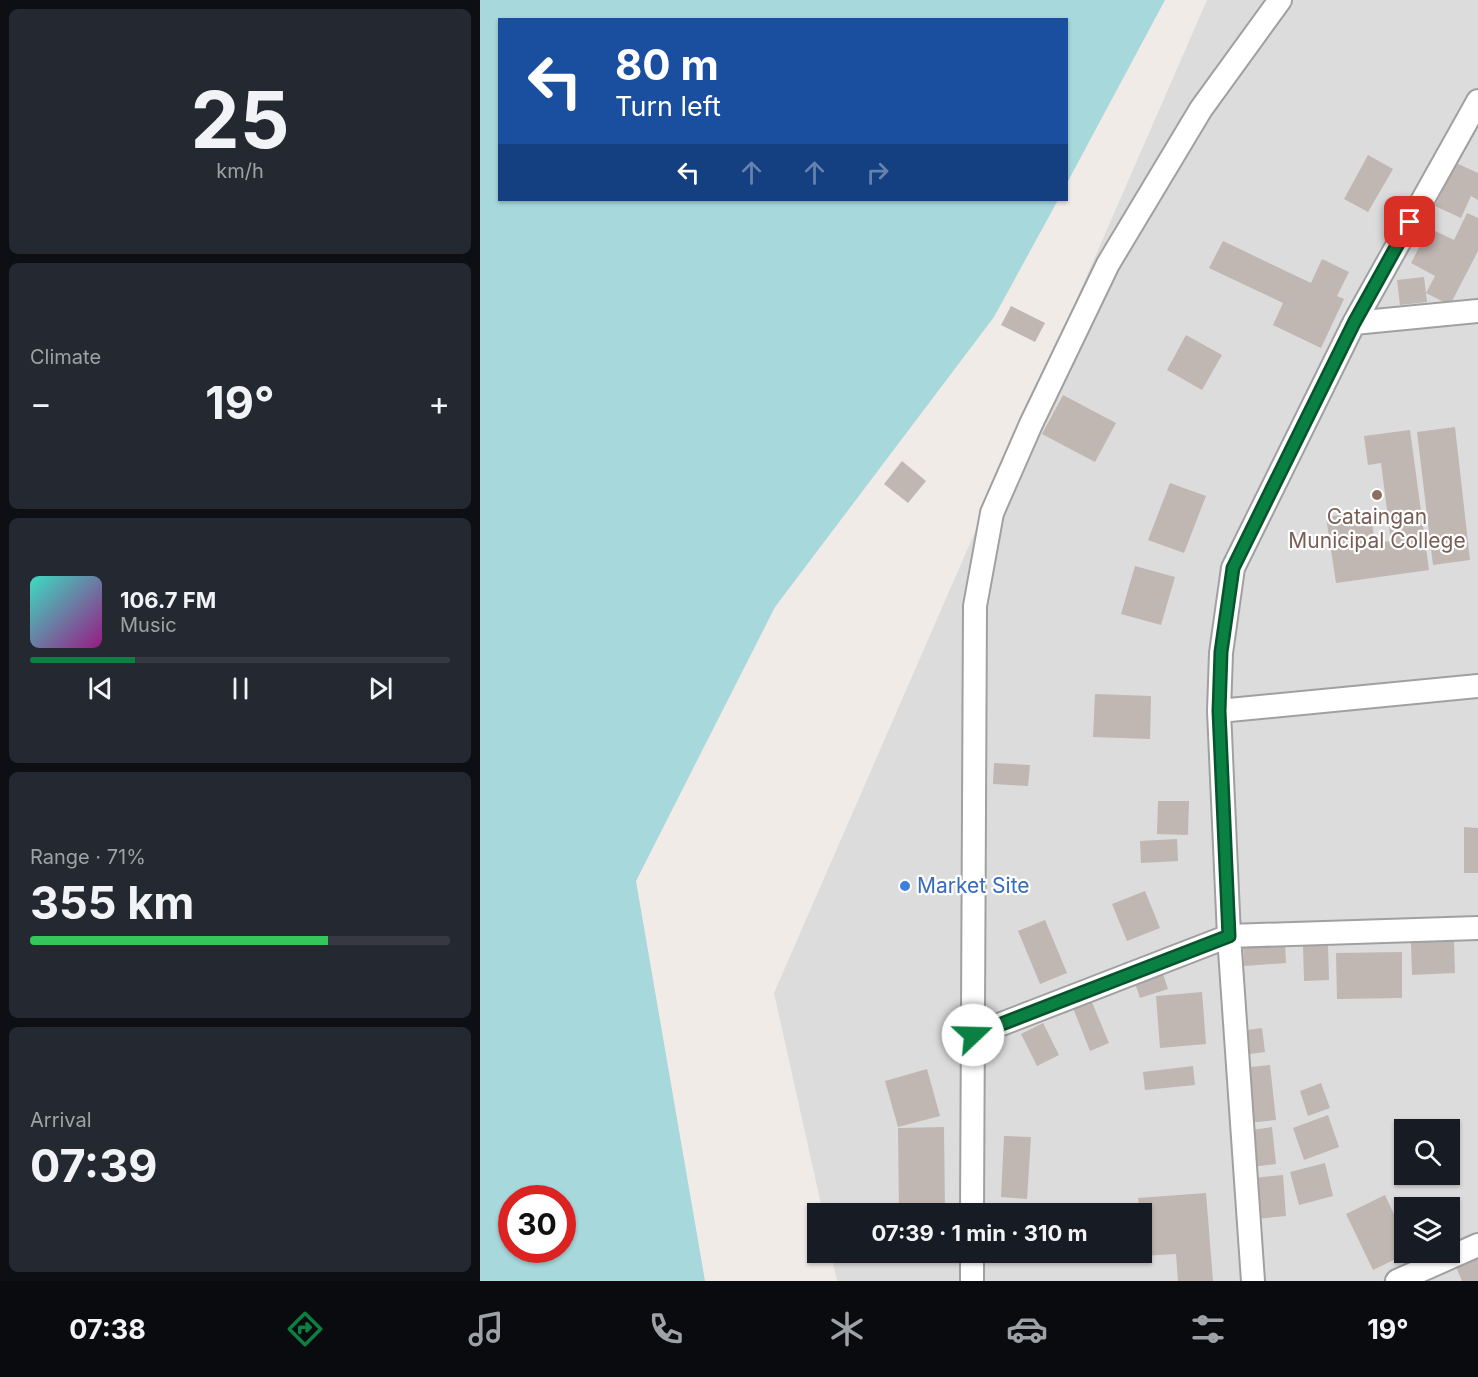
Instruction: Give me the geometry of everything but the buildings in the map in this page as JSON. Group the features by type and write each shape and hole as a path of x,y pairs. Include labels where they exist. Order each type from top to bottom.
{"street":[{"path":"972,1203 975,606 992,513 1030,424 1108,264 1201,108 1280,0"},
{"path":"1253,1281 1229,936 1219,711 1221,652 1233,568 1354,323 1478,101"},
{"path":"1354,323 1478,311"},
{"path":"1219,711 1478,686"},
{"path":"973,1035 1229,936 1478,928"},
{"path":"1397,1281 1478,1245"},
{"path":"972,1263 972,1281"}],"shaded area":[{"path":"1207,0 1478,0 1478,1281 837,1281 833,1263 1152,1263 1152,1203 821,1203 774,993"}],"water":[{"path":"480,0 1165,0 1068,181 1068,18 498,18 498,201 1057,201 994,317 775,607 636,881 705,1281 480,1281"}],"place":[{"name":"Cataingan Municipal College","path":"1377,495"},
{"name":"Market Site","path":"905,886"}],"route":[{"path":"973,1035 1229,936 1219,711 1221,652 1233,568 1354,323 1410,222"}]}
